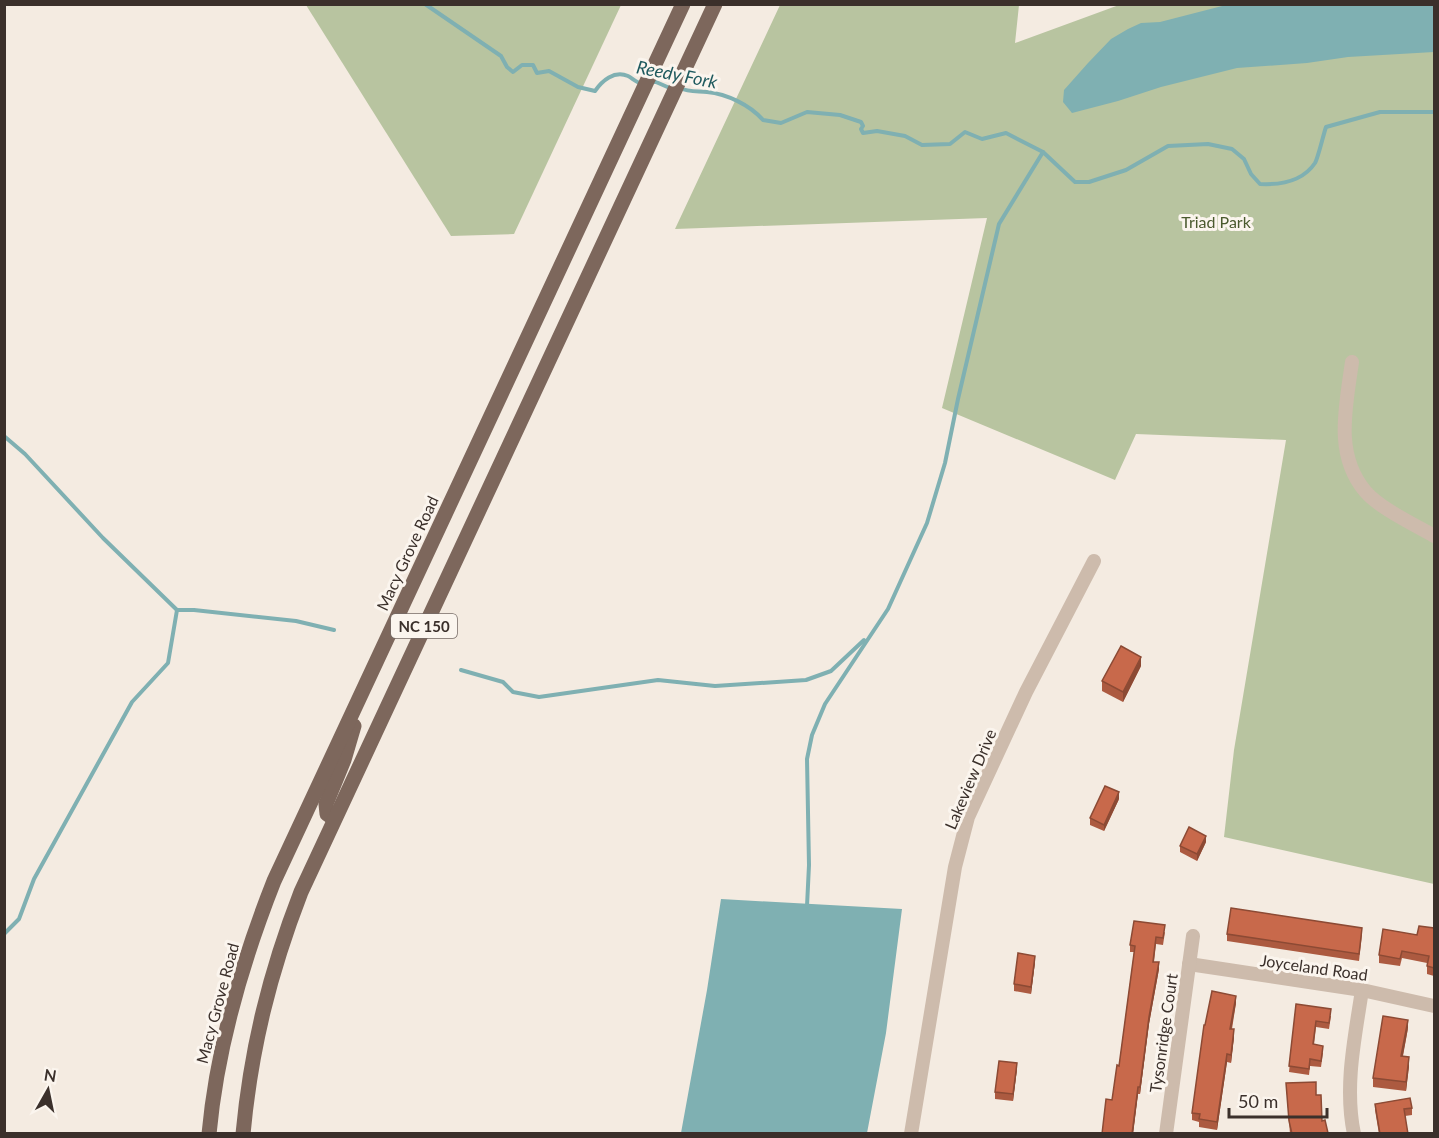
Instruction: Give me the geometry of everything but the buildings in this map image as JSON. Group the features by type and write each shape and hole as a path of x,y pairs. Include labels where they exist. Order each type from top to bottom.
{"main road":[{"name":"Macy Grove Road","path":"209,1134 215,1085 225,1035 253,938 286,853 683,4"},
{"name":"NC 150","path":"243,1134 257,1032 271,975 301,892 715,4"},
{"path":"334,819 327,814 326,804 344,760 366,683"}],"street":[{"path":"1352,362 1345,413 1345,447 1350,469 1366,493 1434,537"},
{"name":"Lakeview Drive","path":"911,1134 955,867 968,817 1026,692 1094,561"},
{"name":"Tysonridge Court","path":"1166,1134 1192,936"},
{"name":"Joyceland Road","path":"1189,964 1362,990 1434,1006"},
{"path":"1354,1134 1349,1113 1351,1059 1362,990"}],"green space":[{"path":"306,5 621,5 514,234 451,236"},
{"name":"Triad Park","path":"780,5 1019,5 1015,43 1119,5 1434,5 1434,884 1224,837 1234,750 1286,440 1136,434 1115,480 942,408 987,218 675,229"}],"water":[{"path":"1226,5 1434,5 1434,52 1348,57 1307,63 1237,68 1072,113 1063,102 1064,90 1111,39 1141,23 1160,22"},
{"path":"721,899 902,909 886,1033 867,1133 681,1133"}],"waterway":[{"name":"Reedy Fork","path":"425,4 501,56 513,72 522,65 533,65 537,73 549,71 578,87 595,91 605,80 618,74 628,76 640,83"},
{"name":"Reedy Fork","path":"651,82 672,89"},
{"path":"679,88 715,93 730,98 745,105 763,120 781,123 807,112 840,115 861,122 863,133 877,131 905,136 922,145 950,144 965,132 982,139 1006,133 1043,152 1075,182 1089,182 1126,170 1168,146 1208,144 1232,149 1244,159 1251,174 1260,184 1283,183 1298,178 1315,163 1326,127 1380,112 1434,112"},
{"path":"807,906 809,865 807,759 812,735 825,704 888,609 927,523 945,463 999,224 1043,152"},
{"path":"4,436 25,454 103,538 177,610 296,621 334,630"},
{"path":"4,934 19,919 34,879 132,702 168,663 177,610"},
{"path":"461,670 503,682 513,692 539,697 658,680 715,686 806,680 831,671 864,640"}]}
